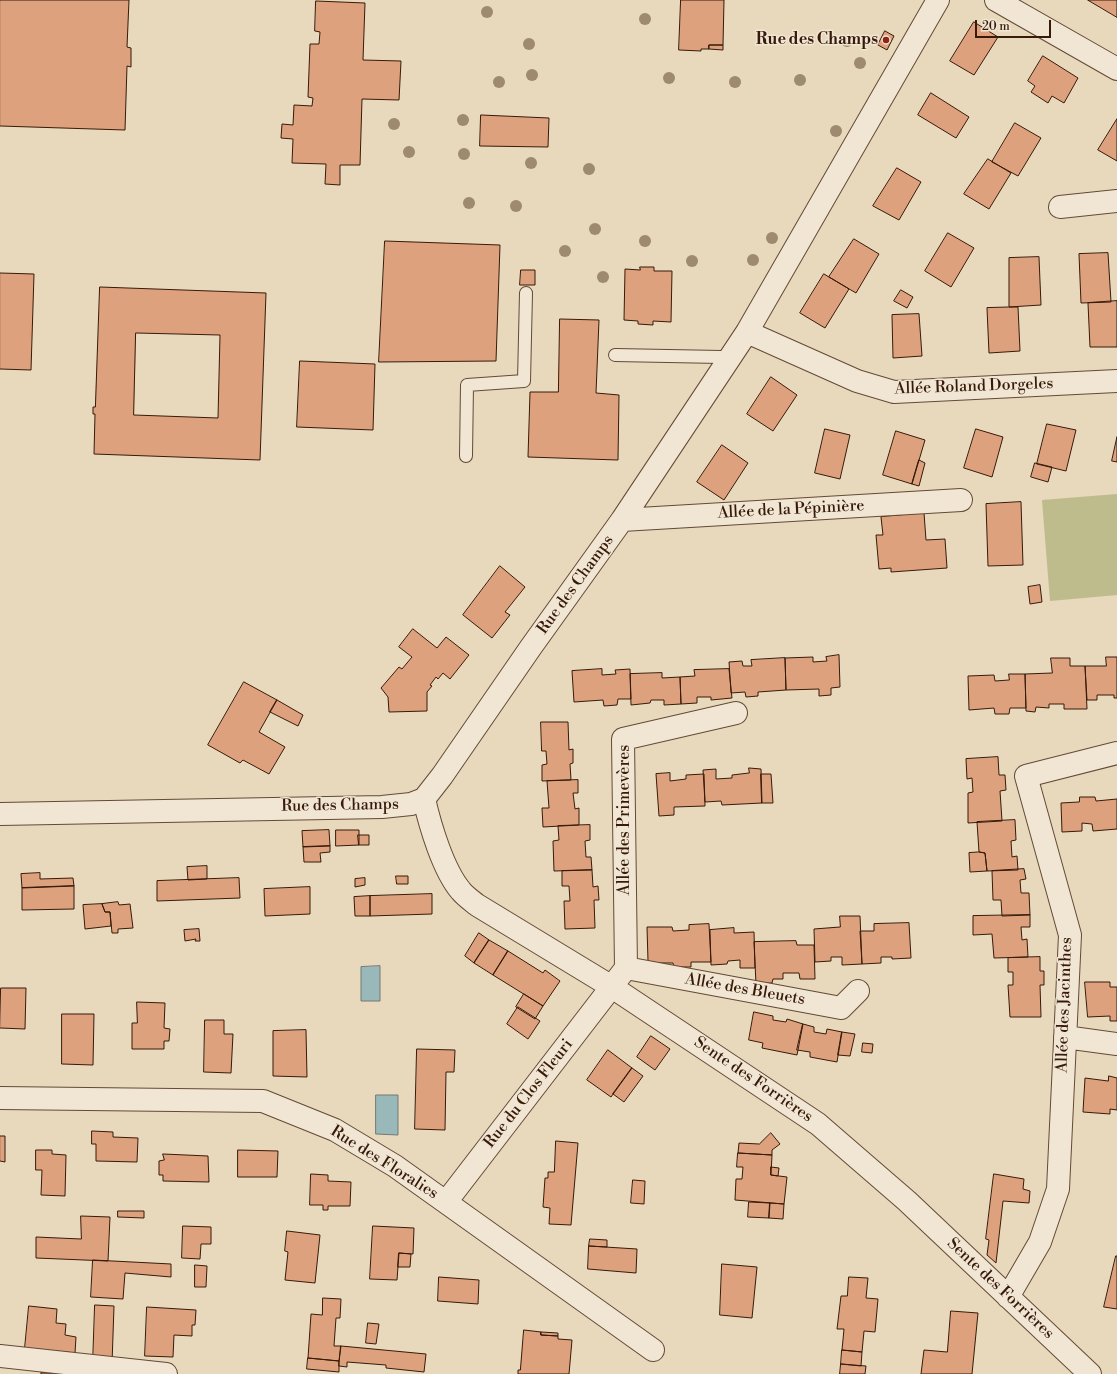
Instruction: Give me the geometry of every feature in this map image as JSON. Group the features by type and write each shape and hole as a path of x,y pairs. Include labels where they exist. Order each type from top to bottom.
{"street":[{"name":"Rue des Champs","path":"0,814 382,807 412,804 424,799 442,776 531,647 622,520 747,332 938,0"},
{"path":"996,0 1117,69"},
{"path":"1060,208 1117,201"},
{"name":"Allée Roland Dorgeles","path":"747,332 857,381 894,392 1117,381"},
{"name":"Allée de la Pépinière","path":"622,520 961,500"},
{"name":"Allée des Primevères","path":"626,968 623,739 736,713"},
{"name":"Allée des Jacinthes","path":"1008,1297 1040,1242 1058,1188 1070,935 1026,776 1117,753"},
{"name":"Sente des Forrières","path":"424,799 427,814 447,870 461,891 477,905 612,987 818,1124 907,1201 1090,1374"},
{"path":"612,987 626,968"},
{"name":"Allée des Bleuets","path":"626,968 841,1008 858,991"},
{"name":"Rue du Clos Fleuri","path":"446,1202 612,987"},
{"path":"1065,1037 1117,1044"},
{"name":"Rue des Floralies","path":"0,1098 264,1101 335,1130 395,1166 654,1350"},
{"path":"0,1356 166,1374"}],"lane":[{"path":"466,456 467,384 524,381 526,293"},
{"path":"615,355 721,357 727,362"}],"shaded area":[{"path":"1117,494 1117,595 1050,601 1042,500"}],"water":[{"path":"380,966 380,1001 361,1001 361,967"},
{"path":"376,1095 398,1095 398,1135 376,1134"}],"building":[{"path":"0,0 129,0 127,47 131,48 131,67 127,66 125,130 0,126"},
{"path":"681,0 724,0 723,45 709,45 709,49 701,49 701,51 679,50"},
{"path":"1088,0 1117,0 1117,17"},
{"path":"316,1 365,3 363,60 401,61 399,100 362,99 360,165 340,165 340,185 325,184 326,164 292,163 293,139 281,138 282,124 293,125 294,105 312,106 313,98 308,97 310,44 319,44 320,32 315,31"},
{"path":"974,22 998,37 974,75 950,61"},
{"name":"Rue des Champs","path":"885,31 894,36 887,50 878,45"},
{"path":"709,45 723,45 723,50 709,49"},
{"path":"1043,56 1078,78 1064,103 1052,96 1048,103 1031,92 1035,86 1028,81"},
{"path":"931,93 969,117 956,138 918,115"},
{"path":"481,115 549,118 548,147 480,146"},
{"path":"1117,119 1117,161 1098,150"},
{"path":"1015,123 1041,138 1018,176 992,162"},
{"path":"988,159 1011,173 989,209 964,194"},
{"path":"897,168 921,182 899,220 873,206"},
{"path":"948,233 974,248 951,287 925,271"},
{"path":"854,239 879,254 856,293 829,277"},
{"path":"385,241 500,245 496,361 379,362"},
{"path":"1108,253 1111,302 1081,303 1079,254"},
{"path":"1039,257 1041,305 1009,307 1009,258"},
{"path":"640,267 654,267 654,271 672,271 671,322 653,321 653,325 638,324 638,321 624,320 625,269 640,270"},
{"path":"521,270 535,270 535,285 520,285"},
{"path":"0,273 34,274 31,370 0,369"},
{"path":"824,274 849,289 825,328 800,313"},
{"path":"100,287 266,293 260,460 94,454 95,414 93,414 93,407 95,407","holes":["136,333 220,335 218,418 134,415"]},
{"path":"901,290 913,297 907,308 894,301"},
{"path":"1117,301 1117,347 1090,347 1088,303"},
{"path":"1018,307 1020,351 989,353 987,308"},
{"path":"919,314 922,356 893,358 892,315"},
{"path":"560,319 599,320 596,393 619,395 618,460 528,457 530,392 558,392"},
{"path":"300,361 375,364 373,430 297,427"},
{"path":"771,377 797,395 773,431 747,414"},
{"path":"1047,424 1076,430 1066,471 1037,464"},
{"path":"825,429 850,435 840,479 815,473"},
{"path":"976,429 1003,437 992,477 964,468"},
{"path":"896,431 925,440 912,484 883,475"},
{"path":"1117,437 1117,462 1112,461"},
{"path":"722,445 748,463 724,500 697,482"},
{"path":"919,460 925,463 919,486 912,484"},
{"path":"1035,463 1052,467 1048,482 1031,477"},
{"path":"1021,502 1023,565 988,566 986,504"},
{"path":"924,513 926,540 945,539 947,568 891,572 891,568 879,569 876,535 883,535 881,517"},
{"path":"500,566 525,587 505,612 510,615 492,638 463,615"},
{"path":"1040,585 1042,602 1030,604 1028,587"},
{"path":"413,629 437,648 446,637 469,655 450,679 443,673 438,679 436,677 430,685 432,686 427,692 427,711 389,712 388,697 381,688 399,667 402,669 412,657 399,647"},
{"path":"839,655 840,687 831,688 831,695 819,696 819,689 786,690 785,658 813,657 813,662 827,661 826,657"},
{"path":"1106,657 1117,657 1117,698 1114,698 1114,695 1097,695 1097,700 1087,700 1085,666 1106,666"},
{"path":"785,658 786,690 758,692 758,696 746,697 745,692 731,693 729,662 742,661 743,666 752,666 751,660"},
{"path":"1051,658 1070,658 1070,666 1085,666 1087,709 1064,709 1064,704 1049,704 1049,708 1036,707 1035,712 1026,711 1025,674 1052,673"},
{"path":"602,669 602,675 616,674 615,670 630,669 631,699 618,699 617,705 604,706 603,700 574,702 572,671"},
{"path":"729,669 732,698 711,700 711,697 697,697 697,703 681,704 680,677 695,676 694,670"},
{"path":"662,673 662,678 680,677 681,704 664,705 664,700 651,700 650,703 631,705 630,674"},
{"path":"1009,674 1025,674 1026,708 1010,708 1009,714 995,714 994,708 969,710 968,676 994,675 995,681 1009,680"},
{"path":"244,682 277,700 259,732 285,747 269,774 243,760 240,763 208,745"},
{"path":"277,700 303,715 298,726 270,712"},
{"path":"541,722 568,722 569,750 573,749 573,763 570,764 571,780 542,781 542,765 547,764 546,751 542,751"},
{"path":"998,757 999,775 1005,775 1006,790 1000,791 1002,821 968,823 968,793 973,792 972,778 967,779 966,759"},
{"path":"749,768 761,769 762,803 722,805 721,801 705,802 703,770 716,769 716,779 732,778 732,775 749,773"},
{"path":"670,773 670,781 686,779 686,775 704,774 705,806 674,807 674,815 659,816 656,774"},
{"path":"761,774 771,774 773,803 762,803"},
{"path":"578,780 578,793 573,793 575,809 579,808 579,825 543,827 542,808 549,808 547,781"},
{"path":"1080,797 1095,797 1096,801 1117,799 1117,829 1093,831 1092,824 1082,823 1082,831 1062,832 1061,803 1079,802"},
{"path":"1015,820 1016,840 1011,841 1012,857 1017,856 1018,870 987,871 985,853 979,852 977,822"},
{"path":"590,825 590,840 585,841 586,857 591,857 592,870 554,871 553,841 559,840 558,826"},
{"path":"329,830 330,846 303,847 302,831"},
{"path":"336,830 359,830 359,845 336,846"},
{"path":"358,835 369,835 369,845 359,845"},
{"path":"330,846 330,852 320,853 321,862 304,862 303,847"},
{"path":"969,853 985,853 987,871 970,872"},
{"path":"207,866 207,879 188,880 187,867"},
{"path":"1024,869 1026,879 1020,880 1021,893 1029,893 1030,915 1002,916 1001,900 993,900 992,871"},
{"path":"592,870 593,887 598,886 599,900 594,900 595,928 565,929 564,901 570,901 569,886 562,886 562,871"},
{"path":"40,873 40,879 73,878 74,886 22,888 21,874"},
{"path":"396,876 408,876 408,884 397,884"},
{"path":"239,878 240,898 157,901 157,881"},
{"path":"365,878 365,885 355,887 355,879"},
{"path":"74,886 74,909 22,910 22,888"},
{"path":"310,887 310,914 265,916 264,889"},
{"path":"432,894 432,914 370,916 370,896"},
{"path":"370,896 370,916 355,916 354,897"},
{"path":"118,902 119,905 130,904 133,928 118,929 118,933 112,933 110,912 105,912 102,904"},
{"path":"102,904 105,912 110,912 111,926 85,929 83,905"},
{"path":"1030,915 1030,927 1021,927 1022,940 1027,939 1028,957 994,958 992,934 973,935 973,916"},
{"path":"840,916 860,916 862,964 842,965 842,957 831,957 831,961 815,962 814,929 840,927"},
{"path":"909,923 911,958 892,959 892,957 881,957 881,963 862,964 860,931 874,931 874,924"},
{"path":"709,924 711,962 691,962 691,967 674,967 673,963 656,963 648,961 647,927 672,927 673,931 689,930 689,925"},
{"path":"734,928 734,933 754,932 755,968 740,968 740,960 728,961 727,964 711,965 710,930"},
{"path":"199,929 200,941 195,941 196,939 185,941 184,930"},
{"path":"479,933 489,940 474,963 465,956"},
{"path":"489,940 508,951 493,975 474,963"},
{"path":"796,941 797,945 814,945 815,979 800,979 799,973 783,973 783,979 773,979 772,983 756,984 754,942"},
{"path":"508,951 543,973 545,970 560,981 543,1006 493,975"},
{"path":"1040,957 1040,971 1044,971 1044,985 1040,985 1041,1017 1010,1017 1008,985 1013,985 1013,972 1008,972 1008,958"},
{"path":"1085,982 1110,982 1110,987 1117,987 1117,1021 1110,1021 1110,1016 1088,1017"},
{"path":"1,988 26,988 25,1029 0,1028"},
{"path":"524,994 543,1006 535,1019 516,1007"},
{"path":"137,1002 165,1003 164,1028 170,1029 169,1041 164,1041 164,1049 132,1049 132,1023 137,1023"},
{"path":"518,1007 540,1021 528,1039 507,1024"},
{"path":"754,1012 773,1016 773,1020 786,1022 787,1019 803,1024 797,1055 762,1048 763,1043 749,1040"},
{"path":"62,1014 94,1014 93,1065 62,1064"},
{"path":"205,1020 224,1020 224,1034 233,1034 231,1073 204,1072"},
{"path":"803,1024 814,1027 814,1032 826,1034 827,1029 842,1032 837,1062 810,1057 810,1052 797,1050"},
{"path":"306,1030 307,1077 273,1076 273,1031"},
{"path":"842,1032 855,1034 850,1056 838,1055"},
{"path":"651,1036 670,1049 655,1070 637,1057"},
{"path":"863,1043 873,1044 872,1053 862,1052"},
{"path":"417,1049 455,1050 454,1072 446,1072 445,1130 415,1129"},
{"path":"608,1050 632,1068 611,1097 587,1080"},
{"path":"632,1068 643,1076 624,1102 613,1094"},
{"path":"1109,1076 1117,1078 1117,1110 1110,1109 1110,1114 1083,1112 1085,1078 1108,1081"},
{"path":"92,1131 113,1132 113,1137 138,1138 137,1162 96,1161 96,1144 92,1144"},
{"path":"771,1133 780,1144 772,1150 772,1155 738,1153 739,1143 759,1144"},
{"path":"0,1136 5,1136 5,1162 0,1161"},
{"path":"556,1141 578,1143 571,1225 549,1224 550,1208 543,1207 545,1178 548,1178 548,1172 554,1172"},
{"path":"36,1150 52,1150 52,1154 66,1155 65,1196 41,1195 42,1170 36,1170"},
{"path":"238,1150 278,1151 277,1177 238,1177"},
{"path":"738,1153 772,1155 771,1175 787,1177 784,1204 735,1200 736,1179 742,1179 743,1167 737,1167"},
{"path":"163,1154 208,1156 209,1182 163,1181 163,1175 159,1175 159,1161 164,1160"},
{"path":"771,1167 779,1168 778,1176 771,1175"},
{"path":"311,1174 328,1175 328,1181 351,1182 350,1206 328,1206 328,1210 323,1210 323,1205 310,1205"},
{"path":"994,1174 1024,1179 1023,1189 1030,1191 1029,1203 1003,1201 996,1263 987,1255 989,1240 986,1239"},
{"path":"633,1180 645,1181 644,1204 631,1203"},
{"path":"749,1202 770,1203 769,1218 748,1217"},
{"path":"770,1203 784,1204 783,1219 769,1218"},
{"path":"118,1211 144,1211 144,1218 118,1217"},
{"path":"81,1216 110,1217 108,1261 36,1258 36,1237 81,1239"},
{"path":"183,1226 211,1227 211,1244 201,1244 200,1259 182,1258"},
{"path":"373,1226 414,1228 413,1254 399,1253 397,1280 370,1279"},
{"path":"287,1231 320,1235 315,1283 285,1280 288,1252 285,1251"},
{"path":"590,1239 607,1240 607,1247 589,1246"},
{"path":"589,1246 637,1249 636,1273 588,1269"},
{"path":"399,1253 411,1254 410,1267 398,1267"},
{"path":"1117,1256 1117,1309 1104,1307"},
{"path":"93,1260 171,1264 171,1277 125,1273 123,1299 91,1297"},
{"path":"722,1264 757,1267 752,1318 720,1315"},
{"path":"195,1265 207,1266 206,1287 195,1287"},
{"path":"439,1277 479,1280 478,1304 438,1301"},
{"path":"849,1277 868,1278 866,1298 878,1299 875,1332 864,1331 862,1352 842,1350 844,1329 837,1329 841,1296 847,1296"},
{"path":"323,1298 341,1299 340,1318 336,1318 334,1346 341,1346 339,1361 308,1358 311,1314 322,1315"},
{"path":"95,1305 114,1306 112,1364 93,1363"},
{"path":"29,1306 57,1309 56,1323 66,1324 65,1335 76,1337 75,1353 25,1348"},
{"path":"147,1307 196,1310 195,1325 192,1325 192,1336 174,1335 173,1357 145,1356"},
{"path":"951,1311 978,1313 972,1374 921,1374 924,1350 947,1352"},
{"path":"368,1323 379,1324 376,1344 366,1343"},
{"path":"524,1330 541,1332 541,1335 558,1336 558,1339 572,1340 569,1374 518,1374 518,1370 520,1370"},
{"path":"541,1332 558,1333 558,1336 541,1335"},
{"path":"341,1346 426,1354 424,1372 386,1368 386,1365 347,1362 347,1367 339,1366"},
{"path":"842,1350 862,1352 861,1366 841,1364"},
{"path":"308,1358 339,1361 339,1372 307,1369"},
{"path":"841,1364 866,1366 865,1374 840,1374"},
{"path":"51,1371 79,1374 41,1374 41,1372 51,1373"}],"place":[{"name":"Rue des Champs","path":"886,40"}]}
